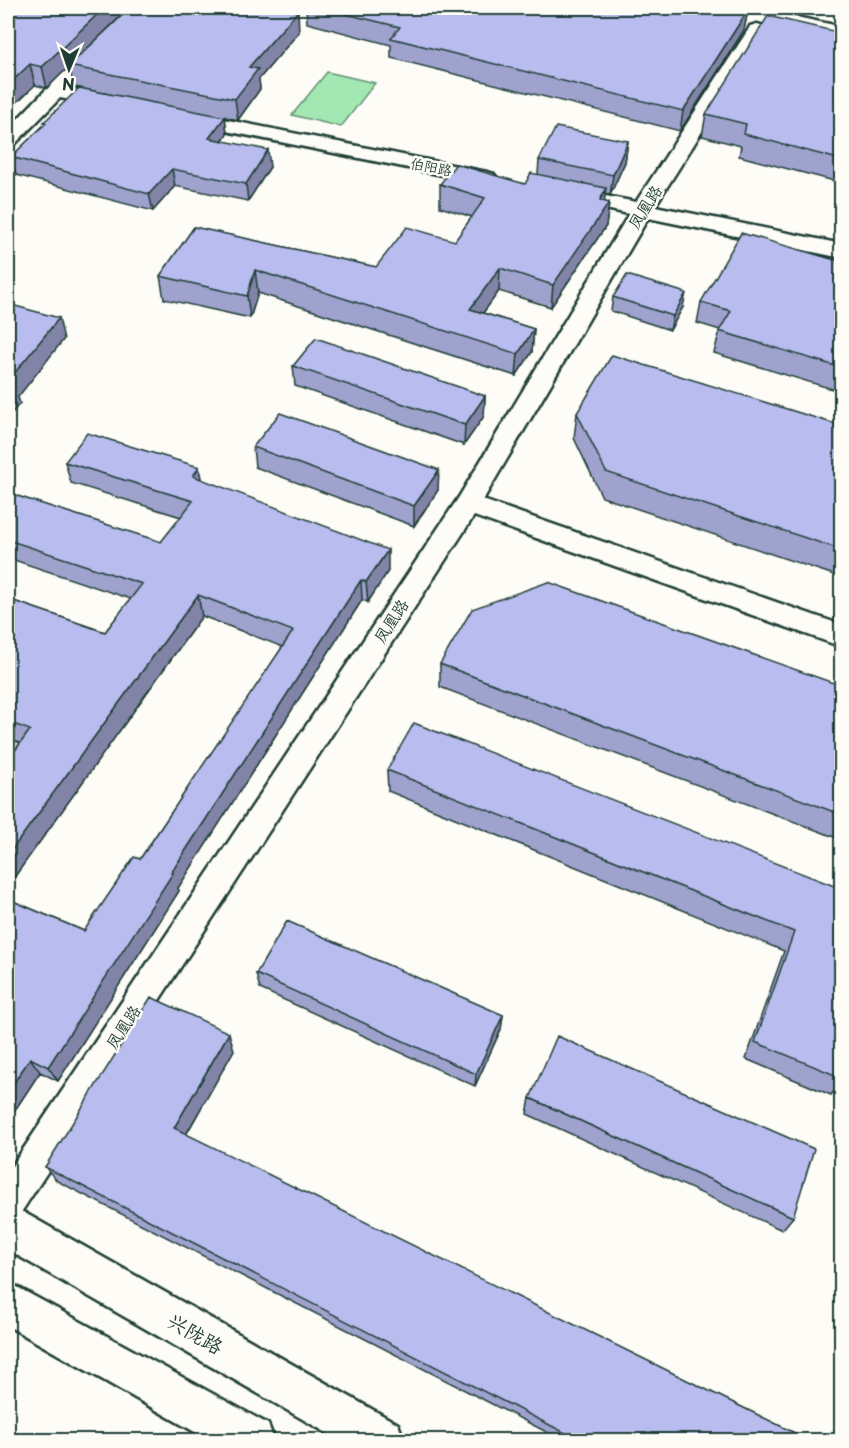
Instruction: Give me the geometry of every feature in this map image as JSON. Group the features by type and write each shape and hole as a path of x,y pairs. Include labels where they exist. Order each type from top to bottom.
{"highway":[{"name":"兴陇路","path":"8,1227 382,1440"},
{"path":"8,1304 252,1440"}],"street":[{"path":"791,8 842,18"},
{"name":"凤凰路","path":"8,1202 468,504 642,210 757,30"},
{"path":"8,140 79,68"},
{"path":"55,91 125,105"},
{"name":"伯阳路","path":"172,114 501,181"},
{"path":"548,191 842,250"},
{"path":"468,504 842,636"}],"green space":[{"path":"327,72 375,83 341,127 292,115"}],"building":[{"path":"8,8 104,8 42,67 30,64 8,85"},
{"path":"130,8 282,8 298,11 249,67 258,69 235,99 69,66"},
{"path":"321,8 736,8 748,10 683,111 391,38 400,27"},
{"path":"768,16 842,33 842,160 744,134 746,124 706,114"},
{"path":"79,88 225,117 209,138 268,150 246,184 172,169 149,194 11,157"},
{"path":"556,127 628,141 613,175 539,160"},
{"path":"456,164 525,184 531,173 606,188 600,200 609,203 553,285 500,268 470,309 534,329 518,354 255,270 247,296 160,276 194,227 376,267 407,227 455,241 485,198 440,184"},
{"path":"741,233 842,262 842,368 719,331 731,311 701,302"},
{"path":"627,275 686,293 673,316 613,297"},
{"path":"8,304 59,318 8,381"},
{"path":"316,338 485,396 465,425 293,366"},
{"path":"612,355 842,426 842,550 606,472 577,413"},
{"path":"280,413 439,470 414,506 253,447"},
{"path":"87,433 199,467 193,476 388,550 366,582 361,580 48,1067 30,1058 8,1092 8,899 84,931 134,857 140,859 293,631 198,595 8,855 8,760 30,730 8,722 8,599 105,632 142,584 8,540 8,493 161,542 193,501 65,462"},
{"path":"548,582 842,686 842,815 440,664 472,609"},
{"path":"414,723 842,889 842,1078 755,1042 794,932 387,770"},
{"path":"287,921 503,1015 476,1074 256,974"},
{"path":"151,997 229,1033 174,1128 809,1440 579,1440 45,1167"},
{"path":"557,1036 814,1149 793,1217 530,1098"}]}
